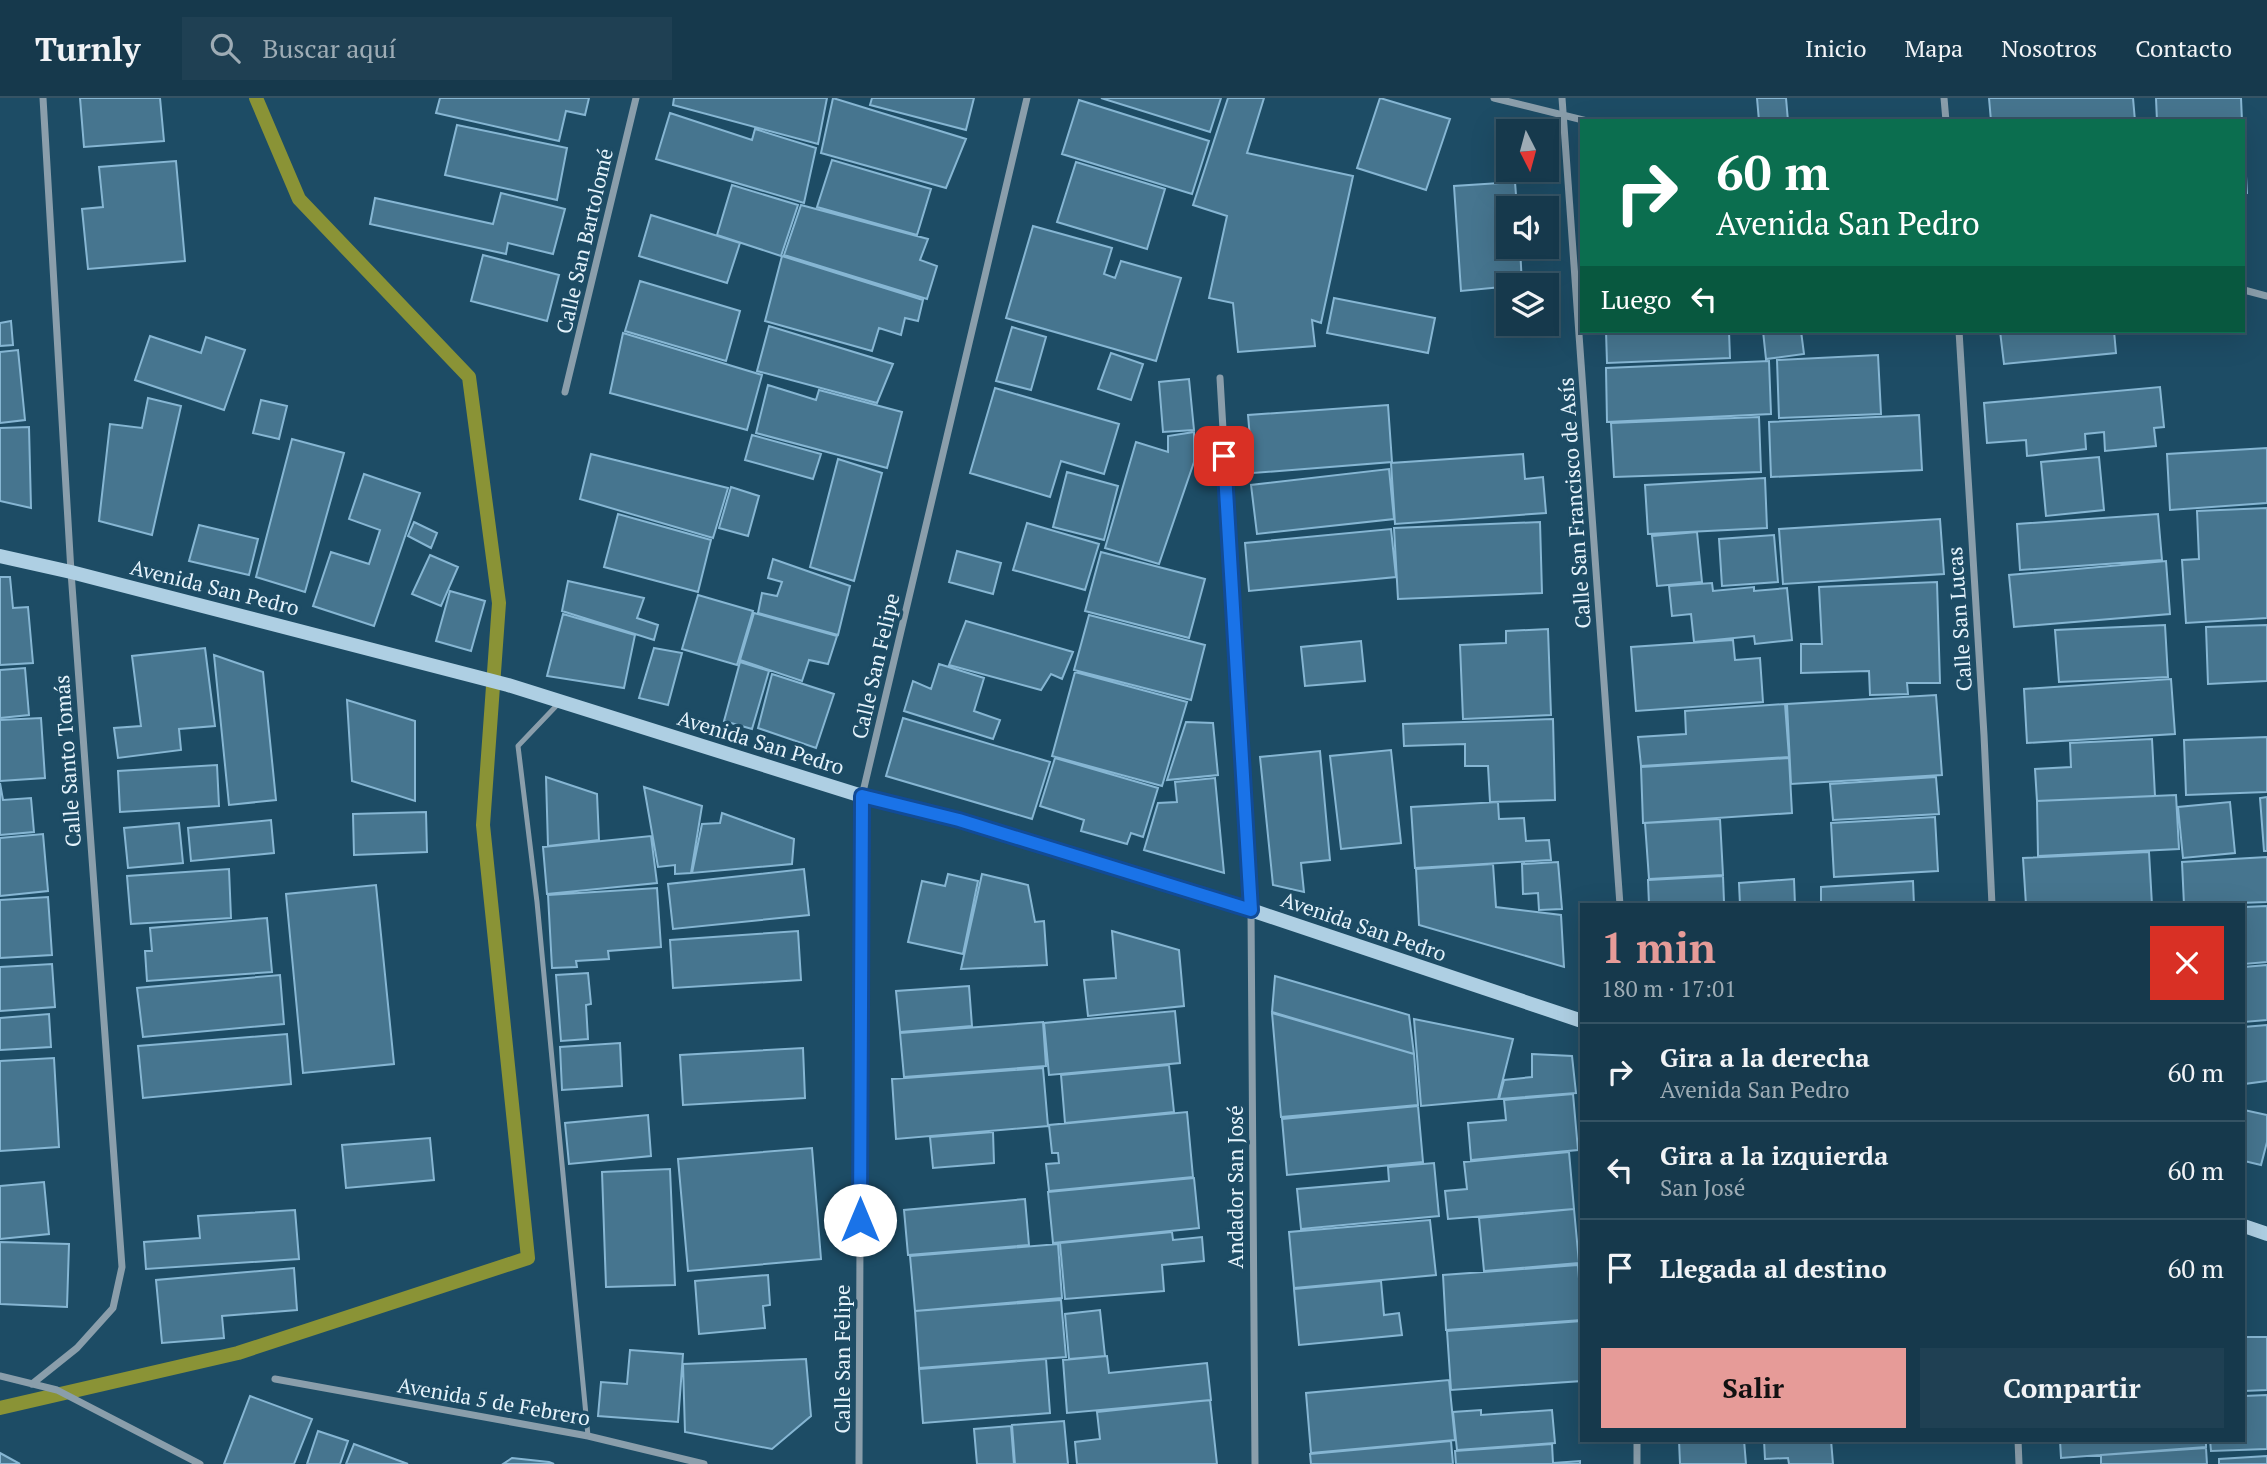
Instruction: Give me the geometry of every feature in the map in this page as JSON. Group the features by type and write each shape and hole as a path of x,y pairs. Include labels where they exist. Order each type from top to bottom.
{"street":[{"name":"Calle Santo Tomás","path":"32,1384 77,1348 113,1308 122,1267 71,572 43,98"},
{"name":"Calle San Bartolomé","path":"565,392 636,98"},
{"name":"Calle San Felipe","path":"859,1464 862,796 1027,98"},
{"path":"1494,98 1580,119"},
{"name":"Calle San Francisco de Asís","path":"1562,98 1620,903"},
{"path":"1944,98 1945,119"},
{"path":"2245,290 2267,296"},
{"name":"Calle San Lucas","path":"1959,333 1992,903"},
{"name":"Andador San José","path":"1220,378 1251,910 1255,1464"},
{"name":"Avenida San Pedro","path":"0,556 501,684 862,796 959,820 1251,910 1580,1020"},
{"path":"2245,1226 2267,1234"},
{"path":"0,1376 57,1390 200,1464"},
{"name":"Avenida 5 de Febrero","path":"275,1379 588,1436 704,1464"},
{"path":"1637,1442 1637,1464"},
{"path":"2018,1442 2019,1464"}],"lane":[{"path":"560,702 518,746 537,902 588,1436"}],"building":[{"path":"80,98 160,98 164,141 84,147"},
{"path":"440,98 589,98 585,115 566,111 559,141 436,113"},
{"path":"674,98 827,98 818,144 673,105"},
{"path":"833,98 966,139 946,188 821,153"},
{"path":"872,98 974,98 966,130 870,105"},
{"path":"1101,98 1221,98 1210,132"},
{"path":"1228,98 1264,98 1247,153 1353,176 1321,323 1312,320 1315,346 1238,352 1233,303 1209,298 1227,216 1193,205"},
{"path":"1380,98 1450,119 1426,190 1357,168"},
{"path":"1757,98 1786,98 1788,119 1759,119"},
{"path":"1989,98 2133,98 2135,119 1991,119"},
{"path":"2156,98 2241,98 2242,119 2157,119"},
{"path":"1079,100 1209,141 1192,194 1062,154"},
{"path":"670,113 752,140 755,129 816,148 804,203 656,159"},
{"path":"457,125 567,148 557,200 445,175"},
{"path":"832,160 931,189 917,235 817,207"},
{"path":"2245,160 2247,193 2245,194"},
{"path":"176,161 185,261 88,269 82,209 103,207 99,167"},
{"path":"1076,162 1165,189 1147,249 1057,222"},
{"path":"1515,182 1516,196 1496,196 1496,259 1521,259 1521,273 1496,273 1496,288 1461,291 1454,186"},
{"path":"732,185 798,205 781,256 717,235"},
{"path":"501,193 565,209 553,254 508,243 506,254 370,224 375,198 493,224"},
{"path":"801,205 928,239 920,260 937,266 927,299 784,255"},
{"path":"651,215 740,243 727,283 639,256"},
{"path":"1033,226 1112,248 1104,274 1115,278 1121,261 1181,278 1156,361 1006,318"},
{"path":"483,255 559,275 547,321 471,301"},
{"path":"782,256 923,300 918,321 905,318 901,335 879,328 872,351 765,321"},
{"path":"640,281 740,311 726,361 625,331"},
{"path":"1334,298 1435,318 1428,353 1327,333"},
{"path":"11,321 13,345 0,346 0,323"},
{"path":"769,326 893,364 877,403 757,371"},
{"path":"1012,327 1046,337 1031,390 996,381"},
{"path":"623,333 762,375 747,430 610,393"},
{"path":"1606,333 1729,333 1730,358 1607,363"},
{"path":"1763,333 1801,333 1804,354 1766,359"},
{"path":"2000,333 2114,333 2116,353 2004,364"},
{"path":"150,336 201,353 206,337 245,350 224,410 135,380"},
{"path":"18,350 25,420 0,423 0,352"},
{"path":"1111,353 1143,364 1131,400 1098,389"},
{"path":"1878,355 1881,414 1779,418 1777,360"},
{"path":"1769,361 1771,414 1607,422 1606,368"},
{"path":"1189,379 1194,430 1163,432 1159,382"},
{"path":"768,385 816,400 819,390 902,412 887,468 756,433"},
{"path":"2160,387 2164,427 2154,428 2156,446 2105,451 2104,432 2085,434 2086,449 2027,456 2026,440 1987,443 1984,403"},
{"path":"995,388 1119,424 1104,474 1061,461 1050,497 970,473"},
{"path":"148,398 181,406 152,535 99,521 110,424 142,428"},
{"path":"261,400 287,406 279,439 253,433"},
{"path":"1388,405 1392,462 1253,473 1248,415"},
{"path":"1919,415 1922,470 1771,477 1769,422"},
{"path":"1759,417 1761,472 1614,477 1611,423"},
{"path":"29,427 31,508 0,501 0,428"},
{"path":"1194,432 1194,462 1159,564 1105,548 1136,442 1168,452 1168,436"},
{"path":"752,435 821,454 813,479 745,460"},
{"path":"292,439 344,453 305,592 256,577"},
{"path":"2267,448 2267,503 2170,510 2167,454"},
{"path":"591,454 728,488 713,538 580,499"},
{"path":"1523,454 1525,479 1543,477 1546,513 1395,524 1391,463"},
{"path":"2099,457 2104,510 2046,516 2041,462"},
{"path":"838,459 882,473 854,581 810,567"},
{"path":"1389,469 1394,519 1257,534 1251,485"},
{"path":"1067,472 1118,486 1104,540 1053,527"},
{"path":"364,474 420,493 374,626 313,606 331,552 369,564 380,530 349,519"},
{"path":"1765,478 1767,528 1648,534 1645,485"},
{"path":"731,487 759,496 748,536 719,528"},
{"path":"2267,508 2267,618 2186,623 2182,560 2199,559 2197,511"},
{"path":"618,514 711,540 698,592 604,567"},
{"path":"2158,514 2162,560 2020,570 2017,524"},
{"path":"1940,519 1944,574 1783,584 1779,529"},
{"path":"414,522 437,533 431,548 408,536"},
{"path":"1540,522 1542,593 1398,599 1394,528"},
{"path":"1027,523 1099,544 1085,590 1013,570"},
{"path":"199,525 258,539 249,575 189,561"},
{"path":"1391,529 1396,577 1249,591 1245,543"},
{"path":"1697,532 1702,582 1657,586 1652,536"},
{"path":"1774,535 1778,582 1722,586 1719,539"},
{"path":"957,551 1001,563 993,594 949,582"},
{"path":"1101,552 1205,579 1189,638 1085,611"},
{"path":"430,555 458,567 441,606 412,594"},
{"path":"773,559 850,586 838,635 758,613 762,593 777,596 782,582 768,578"},
{"path":"2166,561 2170,614 2014,627 2009,575"},
{"path":"0,577 10,577 13,608 28,607 33,663 0,665"},
{"path":"568,581 644,598 637,618 658,625 654,640 562,611"},
{"path":"1937,582 1940,683 1907,683 1908,694 1870,695 1869,671 1801,673 1801,644 1822,644 1819,587"},
{"path":"1712,583 1713,591 1754,587 1754,591 1787,588 1792,640 1755,644 1754,636 1694,642 1691,614 1672,616 1669,586"},
{"path":"450,591 485,601 471,651 436,641"},
{"path":"698,595 753,611 737,665 682,649"},
{"path":"754,613 837,636 828,664 809,660 802,681 740,660"},
{"path":"563,614 635,635 624,688 547,676"},
{"path":"1089,615 1205,645 1191,700 1074,670"},
{"path":"966,621 1073,652 1062,679 1051,674 1041,690 949,665"},
{"path":"2165,625 2168,677 2059,682 2055,630"},
{"path":"2267,625 2267,681 2208,684 2206,627"},
{"path":"1548,629 1551,715 1463,719 1460,645 1506,643 1506,631"},
{"path":"1733,640 1735,660 1760,658 1763,702 1636,711 1631,647"},
{"path":"1361,641 1365,681 1305,686 1301,647"},
{"path":"205,648 215,726 179,729 181,750 118,758 114,728 141,726 132,656"},
{"path":"654,648 682,653 668,705 639,698"},
{"path":"214,655 263,672 276,800 229,805"},
{"path":"740,662 769,671 752,729 724,721"},
{"path":"939,664 984,678 974,711 1000,720 993,739 904,711 913,681 931,689"},
{"path":"25,668 29,715 0,718 0,670"},
{"path":"1075,672 1187,702 1162,786 1052,756"},
{"path":"772,674 834,694 816,748 758,728"},
{"path":"2171,679 2175,734 2027,743 2024,689"},
{"path":"1936,695 1942,775 1791,784 1787,704"},
{"path":"347,700 415,721 415,801 352,781"},
{"path":"1785,704 1789,757 1641,766 1638,737 1686,734 1685,711"},
{"path":"41,718 45,778 0,781 0,720"},
{"path":"903,718 1050,762 1032,819 886,776"},
{"path":"1553,719 1555,800 1490,802 1488,766 1465,766 1465,744 1404,746 1403,724"},
{"path":"1186,722 1213,723 1218,775 1167,780"},
{"path":"2267,737 2267,792 2186,795 2184,740"},
{"path":"2152,739 2155,796 2037,801 2035,769 2071,767 2070,743"},
{"path":"1391,750 1401,843 1341,849 1330,756"},
{"path":"1320,751 1330,860 1301,863 1304,892 1273,885 1260,757"},
{"path":"1055,758 1158,788 1143,837 1131,833 1127,844 1081,831 1084,820 1040,806"},
{"path":"1789,758 1792,813 1643,823 1641,767"},
{"path":"217,765 219,806 120,812 118,771"},
{"path":"546,777 597,794 599,840 548,846"},
{"path":"1936,777 1939,814 1833,820 1830,784"},
{"path":"1215,778 1224,873 1144,850 1158,803 1177,802 1175,782"},
{"path":"0,783 3,800 31,798 34,832 0,835"},
{"path":"644,787 702,806 691,873 675,874 675,865 658,867"},
{"path":"2176,795 2179,849 2038,856 2037,801"},
{"path":"2267,797 2267,851 2264,851 2260,798"},
{"path":"1498,802 1499,819 1524,818 1526,841 1549,840 1551,860 1415,868 1411,807"},
{"path":"2230,802 2235,853 2183,858 2178,807"},
{"path":"426,812 427,852 354,855 353,814"},
{"path":"722,813 794,839 792,864 692,873 702,824 720,823"},
{"path":"1935,817 1938,871 1834,877 1831,823"},
{"path":"1720,819 1723,875 1649,879 1645,823"},
{"path":"271,820 274,853 191,861 188,828"},
{"path":"179,823 183,863 128,868 124,828"},
{"path":"43,834 48,891 0,896 0,838"},
{"path":"651,836 657,883 547,894 543,847"},
{"path":"2149,852 2152,903 2026,903 2023,858"},
{"path":"2267,857 2267,902 2184,903 2182,862"},
{"path":"1558,862 1562,909 1539,910 1538,893 1523,894 1522,864"},
{"path":"1493,864 1496,907 1561,915 1564,967 1419,925 1416,869"},
{"path":"229,869 231,918 131,924 127,876"},
{"path":"804,869 809,915 673,929 668,884"},
{"path":"948,874 978,881 963,954 908,942 922,881 945,886"},
{"path":"982,874 1028,885 1035,922 1044,921 1047,965 961,969"},
{"path":"1723,876 1724,902 1649,903 1648,880"},
{"path":"1794,879 1795,903 1740,903 1739,883"},
{"path":"1913,881 1914,903 1821,903 1821,887"},
{"path":"376,885 394,1064 303,1073 286,894"},
{"path":"657,888 661,947 608,951 609,959 576,961 577,967 552,968 548,895"},
{"path":"48,897 52,955 0,958 0,900"},
{"path":"2267,906 2267,962 2245,964 2245,907"},
{"path":"267,918 272,972 147,981 145,951 152,951 150,928"},
{"path":"798,931 801,980 673,988 670,940"},
{"path":"1112,931 1179,950 1184,1006 1088,1016 1084,980 1116,978"},
{"path":"52,964 55,1007 0,1011 0,967"},
{"path":"2267,965 2267,1020 2245,1022 2245,967"},
{"path":"588,973 591,1004 586,1005 588,1039 561,1041 556,975"},
{"path":"280,975 284,1024 143,1037 137,988"},
{"path":"1275,976 1409,1015 1414,1054 1272,1012"},
{"path":"969,986 972,1026 900,1032 896,991"},
{"path":"1175,1011 1180,1063 1049,1075 1044,1023"},
{"path":"1272,1013 1414,1054 1418,1105 1281,1117"},
{"path":"49,1014 51,1047 0,1050 0,1018"},
{"path":"1414,1019 1513,1039 1498,1099 1421,1106"},
{"path":"1043,1022 1046,1066 904,1077 900,1033"},
{"path":"2267,1025 2267,1081 2245,1084 2245,1027"},
{"path":"287,1034 291,1084 143,1098 138,1046"},
{"path":"620,1043 622,1086 562,1090 560,1047"},
{"path":"803,1048 805,1098 683,1105 680,1055"},
{"path":"1532,1054 1572,1056 1576,1093 1499,1099 1504,1080 1532,1077"},
{"path":"54,1058 59,1147 0,1151 0,1061"},
{"path":"1169,1065 1174,1112 1065,1123 1061,1075"},
{"path":"1043,1068 1048,1126 896,1139 892,1079"},
{"path":"1573,1094 1578,1150 1471,1160 1468,1123 1506,1120 1504,1100"},
{"path":"1418,1106 1423,1162 1287,1175 1282,1119"},
{"path":"2245,1110 2267,1115 2267,1142 2261,1165 2245,1161"},
{"path":"1187,1112 1193,1177 1049,1191 1046,1164 1059,1163 1058,1153 1052,1153 1049,1125"},
{"path":"648,1115 651,1156 569,1164 565,1123"},
{"path":"993,1132 994,1163 933,1168 930,1137"},
{"path":"430,1138 434,1180 346,1188 342,1145"},
{"path":"812,1148 821,1259 688,1271 678,1159"},
{"path":"1569,1152 1574,1209 1448,1219 1445,1191 1467,1189 1464,1162"},
{"path":"1434,1163 1439,1216 1301,1229 1297,1189 1389,1181 1388,1167"},
{"path":"670,1169 675,1285 606,1287 602,1172"},
{"path":"1194,1178 1199,1228 1053,1243 1048,1192"},
{"path":"44,1182 49,1234 0,1239 0,1186"},
{"path":"1025,1199 1029,1245 908,1255 904,1210"},
{"path":"1574,1209 1579,1263 1484,1271 1479,1218"},
{"path":"295,1210 299,1259 146,1269 144,1242 200,1238 198,1216"},
{"path":"1430,1220 1436,1275 1294,1288 1289,1232"},
{"path":"1172,1232 1173,1240 1202,1237 1204,1261 1162,1265 1164,1291 1065,1299 1060,1243"},
{"path":"0,1242 69,1244 67,1307 0,1304"},
{"path":"1058,1244 1062,1298 915,1311 910,1256"},
{"path":"1578,1265 1580,1320 1446,1330 1443,1275"},
{"path":"294,1268 297,1310 222,1316 224,1338 162,1343 156,1280"},
{"path":"768,1275 770,1305 763,1306 765,1328 699,1334 695,1281"},
{"path":"1381,1281 1384,1315 1399,1313 1402,1335 1299,1345 1294,1289"},
{"path":"1061,1300 1066,1357 919,1368 915,1311"},
{"path":"1100,1310 1105,1356 1069,1359 1065,1314"},
{"path":"1580,1321 1580,1381 1451,1390 1447,1331"},
{"path":"2245,1337 2267,1337 2267,1390 2245,1391"},
{"path":"630,1350 683,1354 678,1422 598,1416 601,1382 627,1384"},
{"path":"1107,1356 1109,1373 1207,1363 1211,1400 1067,1413 1063,1360"},
{"path":"806,1359 811,1416 772,1449 685,1432 683,1364"},
{"path":"1046,1359 1050,1413 923,1423 919,1369"},
{"path":"1449,1380 1455,1440 1311,1453 1306,1393"},
{"path":"2267,1395 2267,1449 2211,1451 2210,1442 2245,1442 2245,1396"},
{"path":"250,1396 312,1419 294,1464 224,1464"},
{"path":"1210,1400 1217,1464 1077,1464 1075,1442 1100,1439 1097,1412"},
{"path":"1481,1410 1481,1415 1552,1410 1555,1443 1457,1450 1453,1412"},
{"path":"1064,1421 1068,1464 1015,1464 1012,1425"},
{"path":"1011,1426 1014,1464 977,1464 974,1429"},
{"path":"318,1431 348,1441 340,1464 307,1464"},
{"path":"1451,1441 1453,1464 1311,1464 1310,1454"},
{"path":"1679,1442 1744,1442 1746,1464 1680,1464"},
{"path":"1764,1442 1831,1442 1833,1464 1789,1464 1788,1458 1765,1459"},
{"path":"2060,1442 2206,1442 2206,1447 2061,1458"},
{"path":"354,1444 408,1464 346,1464"},
{"path":"1552,1444 1553,1463 1580,1461 1580,1464 1456,1464 1455,1451"},
{"path":"2206,1448 2207,1464 2101,1464 2101,1455"},
{"path":"0,1453 20,1464 0,1464"},
{"path":"2267,1456 2267,1464 2219,1464 2219,1459"},
{"path":"512,1458 549,1462 554,1464 503,1464"}],"waterway":[{"path":"0,1408 238,1353 528,1258 483,825 499,603 469,377 299,199 256,98"}],"route":[{"path":"860,1220 862,796 959,820 1251,910 1224,456"}]}
